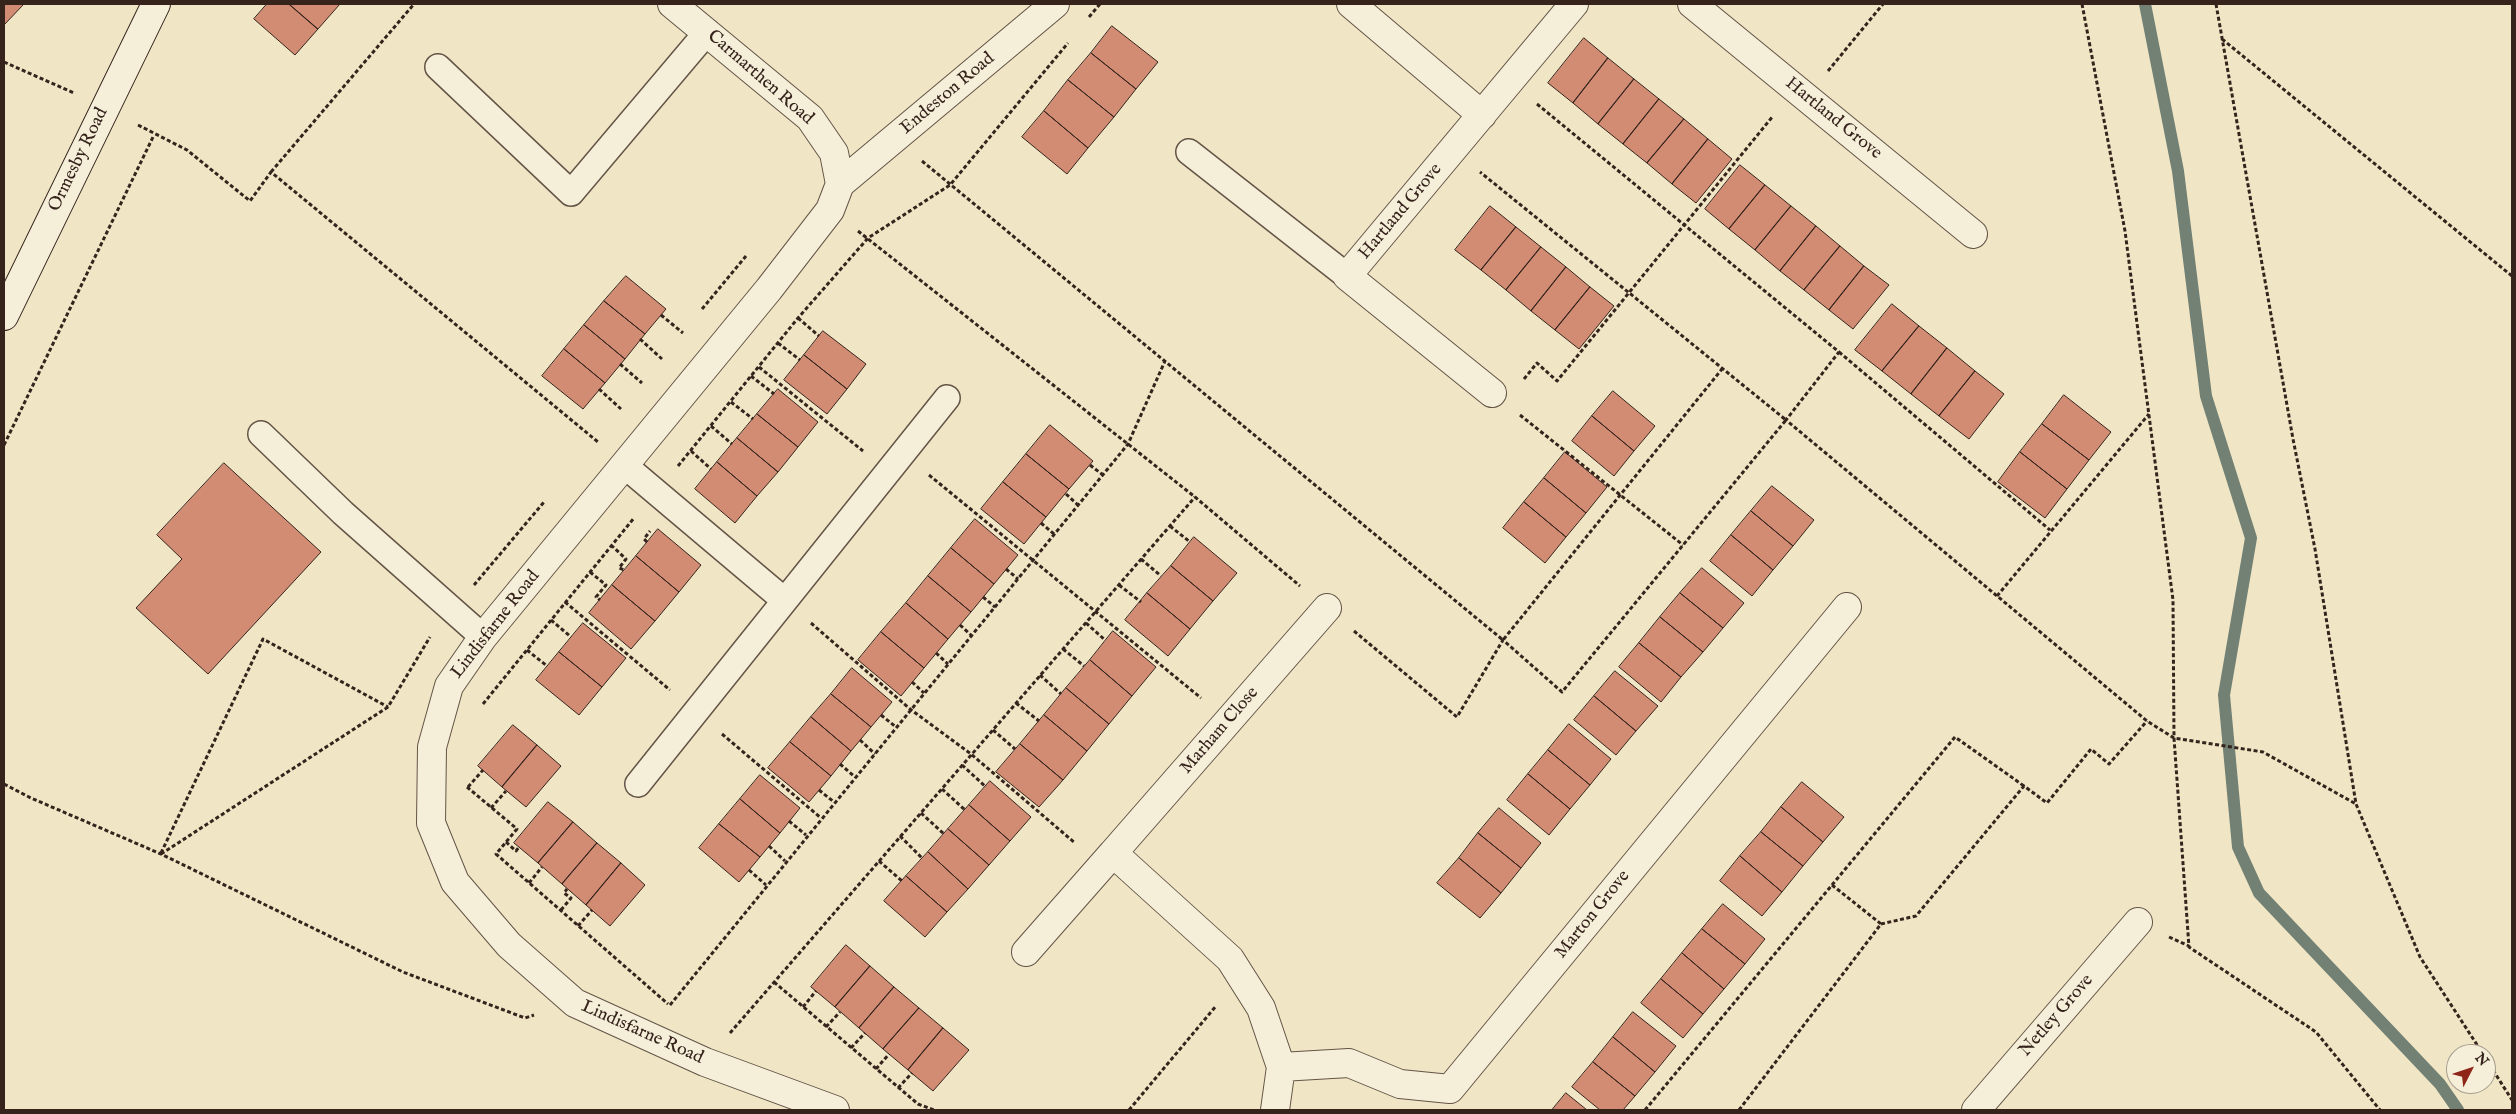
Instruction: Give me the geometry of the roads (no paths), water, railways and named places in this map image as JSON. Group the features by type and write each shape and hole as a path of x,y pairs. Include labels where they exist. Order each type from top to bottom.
{"street":[{"name":"Ormesby Road","path":"4,316 156,4"},
{"name":"Carmarthen Road","path":"672,4 810,118 834,153 840,184"},
{"name":"Endeston Road","path":"840,184 1055,4"},
{"path":"1351,4 1482,115"},
{"name":"Hartland Grove","path":"1499,398 1347,276 1574,4"},
{"name":"Hartland Grove","path":"1692,4 1973,234"},
{"name":"Lindisfarne Road","path":"835,1110 705,1062 575,1003 508,945 455,882 431,823 432,747 449,686 483,637 769,289 830,210 840,184"},
{"name":"Marton Grove","path":"1281,1067 1349,1063 1400,1084 1450,1089 1847,607"},
{"name":"Marham Close","path":"1026,952 1327,608"},
{"path":"1108,860 1230,959 1261,1008 1281,1067 1275,1110"},
{"name":"Netley Grove","path":"1976,1110 2138,922"}],"lane":[{"path":"438,67 571,193 707,32"},
{"path":"1189,152 1347,276"},
{"path":"638,784 947,398"},
{"path":"261,434 343,513 483,637"},
{"path":"624,465 784,600"}],"waterway":[{"path":"2145,4 2178,171 2206,396 2251,538 2224,695 2238,847 2259,893 2440,1084 2458,1110"}]}
